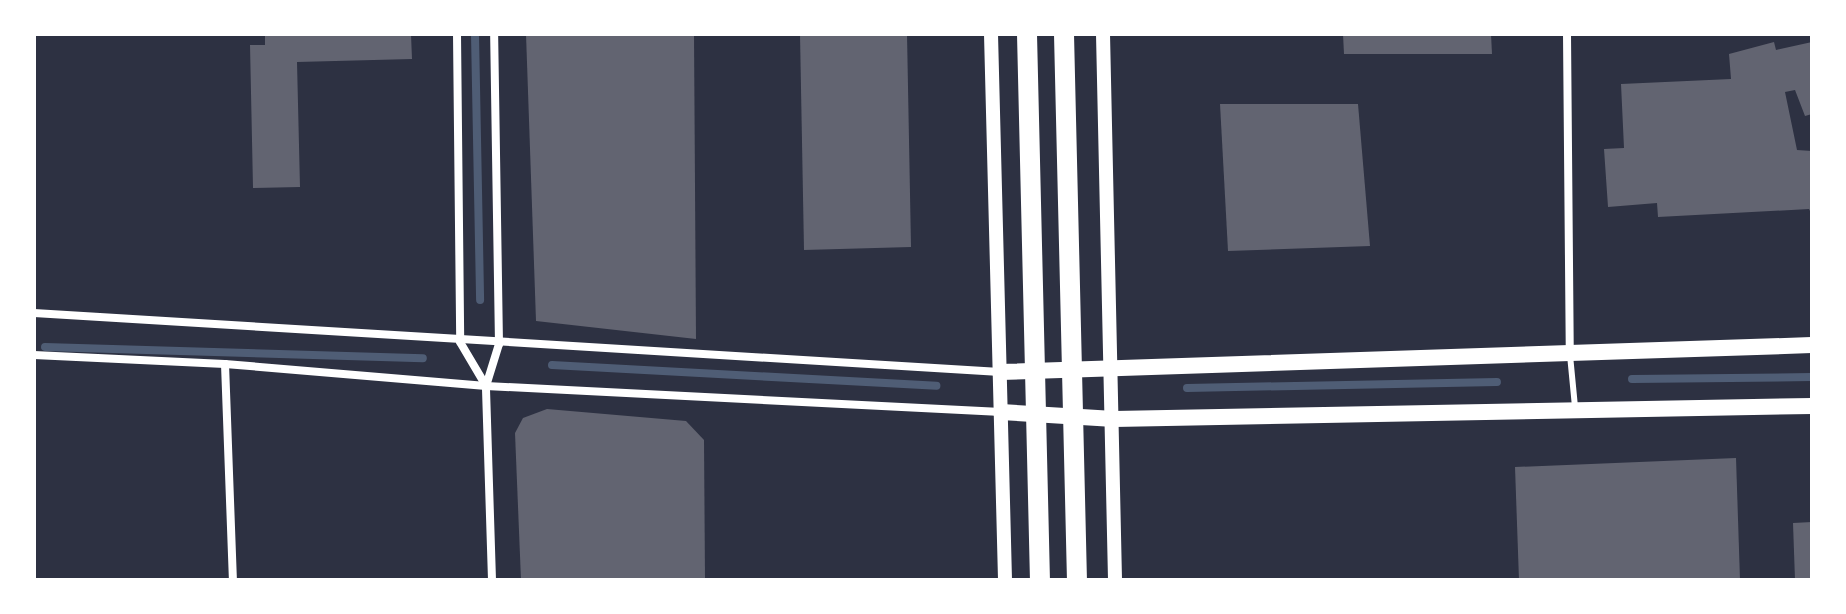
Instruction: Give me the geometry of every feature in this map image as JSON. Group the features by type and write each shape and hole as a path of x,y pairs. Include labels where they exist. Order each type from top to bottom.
{"main road":[{"path":"1027,34 1040,580"},
{"path":"1064,34 1077,580"},
{"path":"1000,372 1812,345"},
{"path":"1001,412 1114,419 1812,406"}],"street":[{"path":"457,34 460,342 486,386"},
{"path":"492,580 486,386 499,344 494,34"},
{"path":"991,34 1005,580"},
{"path":"1103,34 1114,419 1115,580"},
{"path":"1567,34 1570,353"},
{"path":"34,313 460,342 1000,372"},
{"path":"34,355 225,364 486,386 1001,412"},
{"path":"225,364 233,580"}],"lane":[{"path":"1570,353 1575,411"}],"building":[{"path":"265,34 411,34 412,59 297,62 300,187 253,188 250,45 265,45"},
{"path":"526,34 694,34 696,339 536,321"},
{"path":"800,34 907,34 911,247 804,250"},
{"path":"1343,34 1491,34 1492,54 1344,54"},
{"path":"1774,42 1776,50 1812,42 1812,114 1805,116 1795,90 1785,92 1797,150 1812,151 1812,215 1809,209 1658,217 1657,203 1608,207 1604,149 1624,148 1621,84 1731,79 1729,54"},
{"path":"1220,104 1358,104 1370,246 1228,251"},
{"path":"547,409 686,421 704,440 705,580 521,580 515,433 523,418"},
{"path":"1736,458 1740,580 1519,580 1515,467"},
{"path":"1812,522 1812,580 1795,580 1793,523"}],"waterway":[{"path":"475,34 480,300"},
{"path":"45,347 423,358"},
{"path":"552,365 936,386"},
{"path":"1632,379 1812,377"},
{"path":"1187,388 1497,382"}]}
